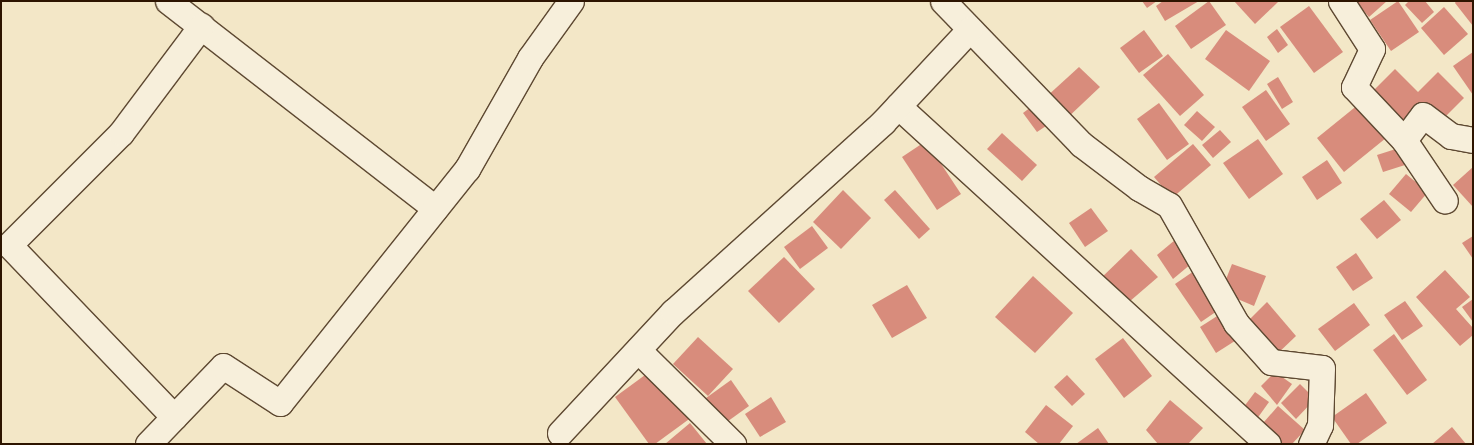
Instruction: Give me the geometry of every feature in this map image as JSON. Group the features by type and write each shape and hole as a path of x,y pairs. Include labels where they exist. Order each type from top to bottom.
{"street":[{"path":"168,1 435,208"},
{"path":"148,444 223,366 280,404 467,168 530,58 571,1"},
{"path":"943,1 1081,144 1139,188 1169,205 1236,323 1271,362 1322,368 1320,425 1311,444"},
{"path":"1341,1 1372,49 1354,87 1404,140 1445,201"},
{"path":"174,417 9,245 121,133 200,26"},
{"path":"560,433 673,312 898,106 970,29"},
{"path":"898,106 1268,444"},
{"path":"1404,140 1424,115 1451,136 1473,140"},
{"path":"638,350 733,444"}],"building":[{"path":"1142,1 1157,1 1147,8"},
{"path":"1163,1 1199,1 1165,21 1156,6"},
{"path":"1209,1 1226,25 1191,49 1175,26"},
{"path":"1234,1 1279,1 1255,24"},
{"path":"1355,1 1387,1 1369,17"},
{"path":"1398,1 1419,32 1391,51 1370,20"},
{"path":"1409,1 1425,1 1434,12 1422,23 1405,5"},
{"path":"1456,1 1473,1 1473,26 1455,3"},
{"path":"1309,6 1343,52 1314,73 1280,27"},
{"path":"1444,7 1468,34 1444,55 1421,28"},
{"path":"1277,29 1288,45 1278,53 1267,37"},
{"path":"1144,30 1163,56 1139,73 1120,48"},
{"path":"1226,30 1270,61 1249,91 1205,59"},
{"path":"1473,52 1473,95 1453,66"},
{"path":"1168,54 1204,95 1180,116 1143,75"},
{"path":"1079,67 1100,87 1064,121 1045,98"},
{"path":"1395,69 1418,92 1438,72 1464,98 1440,122 1400,126 1369,95"},
{"path":"1278,77 1293,102 1282,109 1267,84"},
{"path":"1266,90 1290,124 1266,141 1242,107"},
{"path":"1159,103 1189,144 1167,160 1137,119"},
{"path":"1035,104 1049,124 1037,132 1023,113"},
{"path":"1359,104 1386,138 1344,172 1317,138"},
{"path":"1197,111 1215,127 1202,141 1184,125"},
{"path":"1220,130 1231,142 1213,158 1202,145"},
{"path":"1002,133 1037,165 1022,181 987,149"},
{"path":"1258,139 1283,174 1249,199 1223,163"},
{"path":"926,141 961,194 937,210 902,157"},
{"path":"1193,144 1211,165 1172,198 1154,177"},
{"path":"1399,148 1405,165 1383,172 1377,155"},
{"path":"1327,160 1342,183 1317,200 1302,177"},
{"path":"1473,167 1473,207 1453,185"},
{"path":"1406,174 1428,192 1411,212 1389,194"},
{"path":"843,190 871,218 841,249 813,222"},
{"path":"895,190 930,229 919,239 884,200"},
{"path":"1384,200 1401,220 1377,239 1360,219"},
{"path":"1091,208 1108,231 1085,247 1069,223"},
{"path":"812,226 828,248 800,269 784,247"},
{"path":"1473,236 1473,259 1462,243"},
{"path":"1175,240 1191,264 1173,279 1157,255"},
{"path":"1131,249 1158,277 1122,308 1098,281"},
{"path":"1356,253 1373,278 1353,291 1336,267"},
{"path":"784,257 815,289 779,323 748,291"},
{"path":"1232,264 1266,276 1254,306 1221,292"},
{"path":"1445,270 1470,297 1456,309 1473,328 1473,335 1460,346 1416,297"},
{"path":"1194,271 1220,309 1201,322 1175,284"},
{"path":"1033,276 1073,313 1035,353 995,317"},
{"path":"907,285 927,318 892,338 872,305"},
{"path":"1473,299 1473,322 1462,307"},
{"path":"1405,301 1423,326 1402,340 1384,315"},
{"path":"1267,302 1296,336 1274,357 1246,323"},
{"path":"1354,303 1370,325 1335,351 1318,329"},
{"path":"1222,313 1238,339 1216,353 1200,327"},
{"path":"1394,334 1427,380 1407,395 1373,350"},
{"path":"698,337 733,369 708,396 673,364"},
{"path":"1123,338 1152,376 1124,398 1095,359"},
{"path":"656,367 692,417 655,444 649,444 615,397"},
{"path":"1275,372 1292,384 1277,405 1261,386"},
{"path":"1067,375 1085,394 1072,406 1054,387"},
{"path":"731,380 749,406 724,424 706,398"},
{"path":"1300,384 1315,399 1296,419 1281,403"},
{"path":"1255,392 1269,402 1254,423 1240,412"},
{"path":"1366,393 1387,423 1357,444 1351,444 1332,417"},
{"path":"771,397 786,422 760,437 745,414"},
{"path":"1170,400 1203,428 1188,444 1158,444 1146,430"},
{"path":"1046,405 1073,426 1059,444 1039,444 1025,432"},
{"path":"1278,406 1305,430 1292,444 1272,444 1257,430"},
{"path":"690,423 707,444 665,444"},
{"path":"1452,427 1466,444 1432,444"},
{"path":"1098,428 1109,444 1076,444"}]}
